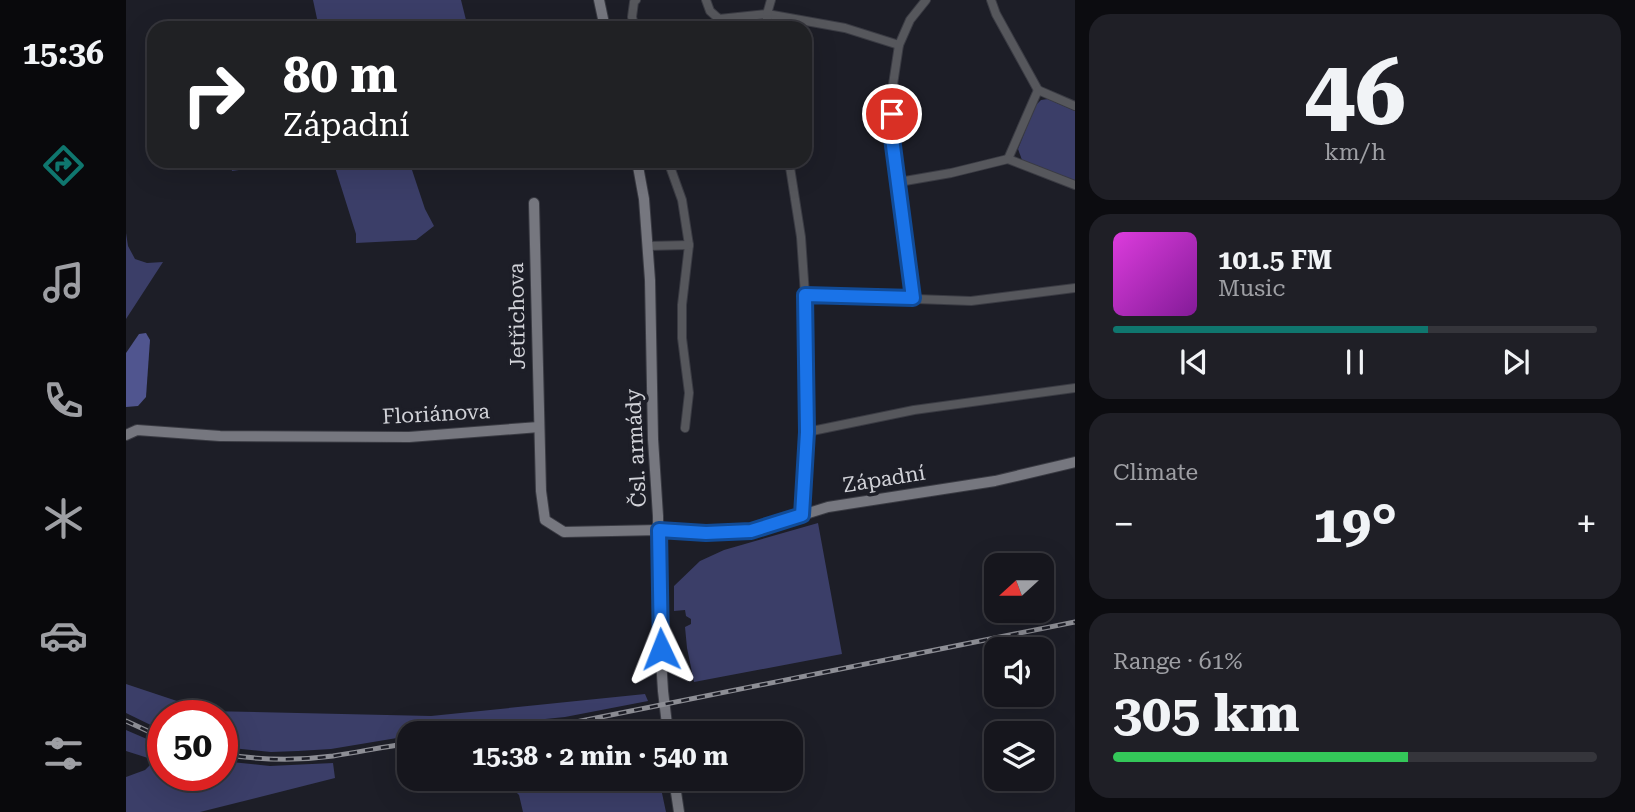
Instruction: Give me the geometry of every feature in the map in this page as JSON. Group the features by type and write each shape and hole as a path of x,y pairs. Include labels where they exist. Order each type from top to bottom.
{"street":[{"path":"599,0 604,21"},
{"path":"633,21 636,0"},
{"path":"706,0 710,12 719,19 767,15 803,21"},
{"path":"767,21 771,0"},
{"path":"913,298 892,138 892,91 899,45 910,20 926,0"},
{"path":"991,0 1038,90 1075,106"},
{"path":"812,22 845,28 899,45"},
{"path":"1008,159 1038,90"},
{"path":"899,181 951,173 1008,159 1075,185"},
{"name":"Čsl. armády","path":"638,168 644,199 650,281 653,439 659,530 659,627 667,721"},
{"path":"671,168 682,200 689,245 682,305 682,338 689,393 685,429"},
{"path":"790,168 801,237 805,295 807,432 802,515"},
{"name":"Jetřichova","path":"534,203 539,428"},
{"path":"648,246 689,245"},
{"path":"805,295 971,301 1075,288"},
{"path":"807,432 914,410 1075,388"},
{"path":"539,428 541,491 545,520 564,532 659,530"},
{"name":"Floriánova","path":"126,435 137,430 220,436 409,437 539,428"},
{"name":"Západní","path":"659,530 706,533 751,531 828,507 995,481 1075,462"},
{"path":"676,791 679,812"}],"shaded area":[{"path":"313,0 461,0 466,21 318,21"},
{"path":"1048,99 1075,111 1075,180 1022,160 1018,149 1035,106 1041,100"},
{"path":"231,168 252,168 232,171"},
{"path":"335,168 411,168 425,209 434,226 416,240 356,243 356,234"},
{"path":"126,233 128,246 135,259 147,263 163,262 126,319"},
{"path":"146,333 150,340 146,397 138,406 126,407 126,353 139,334"},
{"path":"818,523 842,654 694,682 685,627 691,624 691,619 686,616 685,610 674,611 674,586 700,561 724,550"},
{"path":"126,684 174,700 147,700 147,723 126,713"},
{"path":"645,694 648,701 565,717 526,721 397,721 397,738 331,749 271,752 238,749 238,712 431,716"},
{"path":"126,730 147,739 147,758 126,751"},
{"path":"238,763 270,766 333,763 335,778 200,812 126,812 126,777 147,768 147,791 238,791"},
{"path":"515,791 662,791 666,812 523,812 519,795"}],"railway":[{"path":"581,721 1075,622"},
{"path":"126,721 147,731"},
{"path":"238,756 305,759 397,745"}],"route":[{"path":"661,649 659,530 732,533 751,531 802,515 807,432 805,295 913,298 892,138 892,114"}]}
